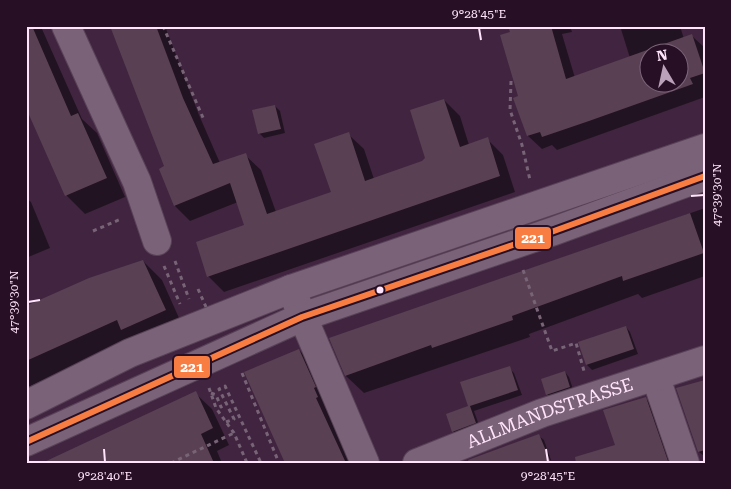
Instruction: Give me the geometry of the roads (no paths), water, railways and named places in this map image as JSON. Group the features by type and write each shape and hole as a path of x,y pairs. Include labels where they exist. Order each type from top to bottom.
{"street":[{"path":"66,26 137,182 157,241"},
{"path":"26,405 130,353 291,289 705,148"},
{"path":"26,442 302,317 554,231 705,176"},
{"path":"291,289 365,463"},
{"name":"ALLMANDSTRASSE","path":"417,463 542,413 656,378 705,360"},
{"name":"ALLMANDSTRASSE","path":"656,378 685,463"}]}
